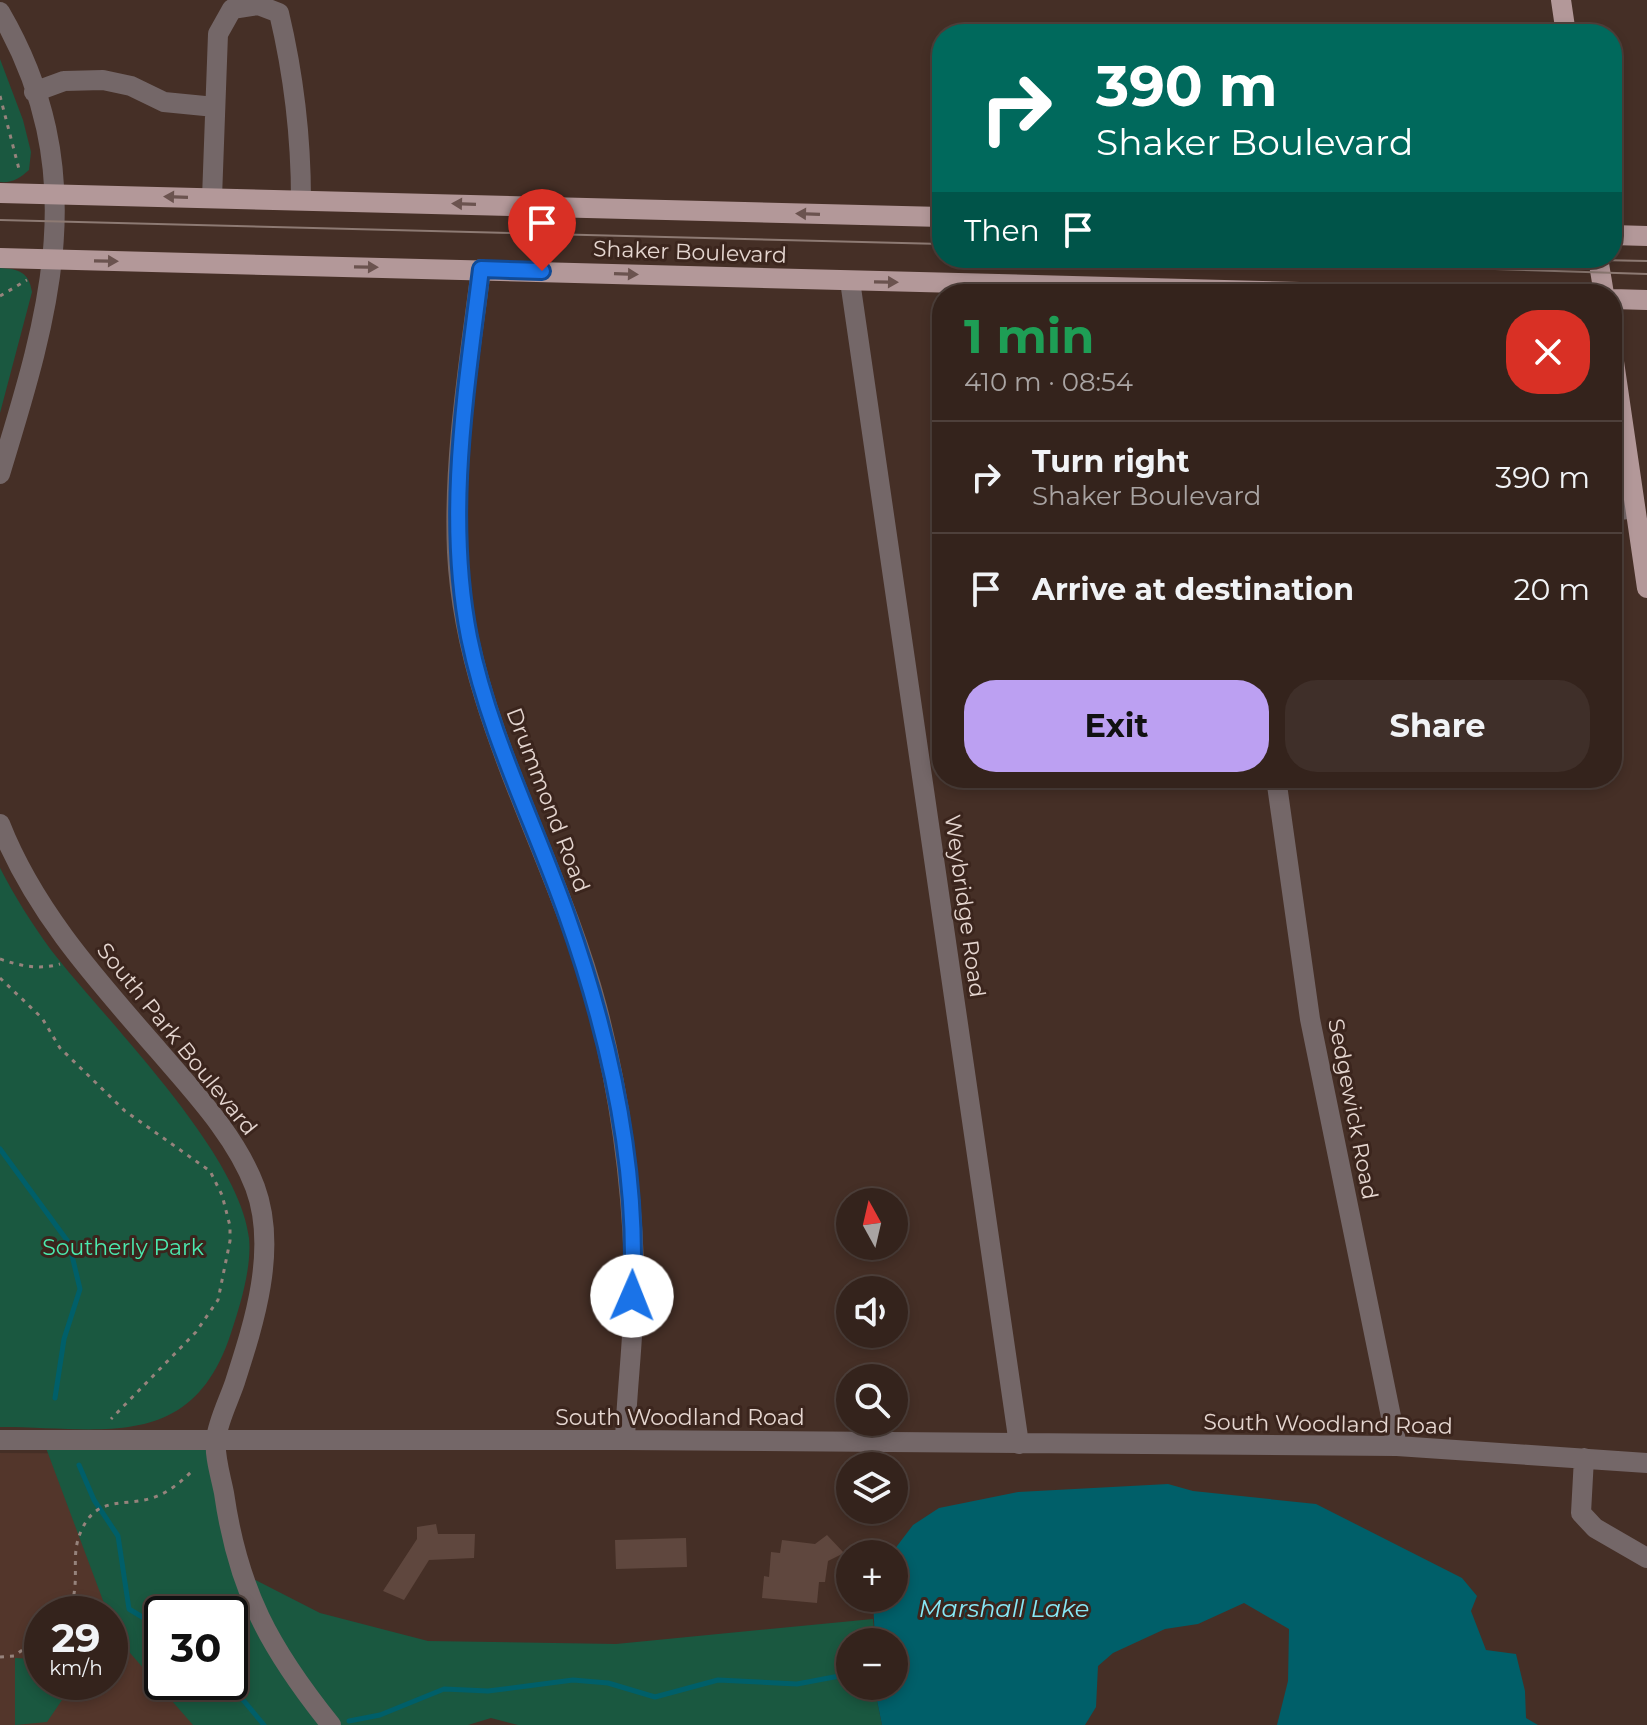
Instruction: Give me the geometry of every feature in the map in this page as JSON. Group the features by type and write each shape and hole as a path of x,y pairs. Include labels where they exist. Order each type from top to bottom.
{"main road":[{"path":"1561,0 1565,24"},
{"name":"Shaker Boulevard","path":"0,193 932,217"},
{"path":"1622,235 1647,236"},
{"name":"Shaker Boulevard","path":"0,258 955,284"},
{"path":"1622,299 1647,300"},
{"path":"1622,418 1647,588"}],"street":[{"path":"212,198 218,34 232,9 258,5 279,13 296,90 301,136 301,200"},
{"path":"0,12 23,59 43,121 55,194 54,260 40,344 0,474"},
{"path":"34,92 64,81 103,80 131,86 164,102 215,107"},
{"name":"Drummond Road","path":"481,269 459,445 457,553 469,636 489,721 567,915 597,1008 623,1138 634,1266 625,1440"},
{"name":"Weybridge Road","path":"850,281 1019,1444"},
{"path":"1622,510 1635,508"},
{"name":"Sedgewick Road","path":"1277,788 1310,1019 1397,1446"},
{"name":"South Park Boulevard","path":"0,824 29,886 77,953 196,1094 239,1154 256,1188 263,1221 259,1300 216,1440"},
{"name":"South Woodland Road","path":"0,1440 625,1440 1397,1446 1647,1463"},
{"path":"216,1440 227,1516 240,1572 262,1628 296,1682 331,1725"},
{"path":"1584,1458 1581,1513 1595,1528 1647,1558"}],"path":[{"path":"0,96 22,176"},
{"path":"0,296 27,280"},
{"path":"0,959 48,968 77,953"},
{"path":"0,978 42,1018 60,1048 125,1111 210,1171 222,1195 230,1241 218,1300 196,1332 111,1419"},
{"path":"74,1596 77,1588 76,1543 88,1518 113,1501 153,1498 180,1483 193,1470"},
{"path":"0,1657 14,1656 24,1649"}],"shaded area":[{"path":"0,1453 183,1454 311,1725 0,1725"}],"green space":[{"path":"0,59 23,120 31,152 29,170 5,182 0,182"},
{"path":"0,268 13,269 26,276 32,292 0,413"},
{"name":"Southerly Park","path":"0,868 51,950 196,1127 222,1166 240,1204 249,1238 249,1261 241,1299 231,1333 214,1371 193,1398 168,1415 140,1425 108,1429 0,1427"},
{"path":"43,1440 216,1440 240,1572 320,1613 428,1641 616,1644 873,1619 874,1628 836,1628 836,1700 877,1700 882,1725 518,1725 491,1718 468,1725 193,1725 171,1700 248,1700 248,1596 144,1596 144,1669 128,1651 128,1596 101,1596"},
{"path":"15,1658 24,1658 24,1700 62,1700 47,1722 15,1725"}],"water":[{"name":"Marshall Lake","path":"1168,1484 1193,1491 1316,1504 1462,1578 1477,1596 1471,1611 1486,1650 1516,1654 1525,1691 1526,1718 1538,1725 1277,1725 1288,1681 1289,1629 1244,1603 1198,1624 1165,1629 1113,1653 1098,1666 1096,1707 1085,1725 882,1725 877,1700 908,1700 908,1628 874,1628 874,1612 908,1612 908,1540 902,1540 913,1525 939,1508 1018,1492"}],"building":[{"path":"436,1524 438,1534 475,1534 474,1558 429,1560 404,1600 383,1591 417,1539 417,1527"},
{"path":"827,1535 836,1545 836,1557 828,1561 825,1582 819,1582 817,1603 762,1598 764,1576 769,1577 771,1552 780,1553 782,1540 815,1544"},
{"path":"686,1538 687,1567 616,1569 615,1540"}],"waterway":[{"path":"0,1149 69,1243 80,1289 64,1339 55,1398"},
{"path":"79,1465 94,1500 118,1536 129,1609 144,1618"},
{"path":"349,1721 380,1715 444,1689 488,1691 573,1680 608,1683 655,1697 718,1680 797,1684 836,1677"},
{"path":"243,1700 264,1725"}],"tram line":[{"path":"0,220 932,244"},
{"path":"1622,260 1647,261"},
{"path":"1464,268 1647,274"}],"route":[{"path":"542,271 481,269 459,445 457,553 469,636 489,721 567,915 597,1008 623,1138 634,1266 632,1296"}]}
